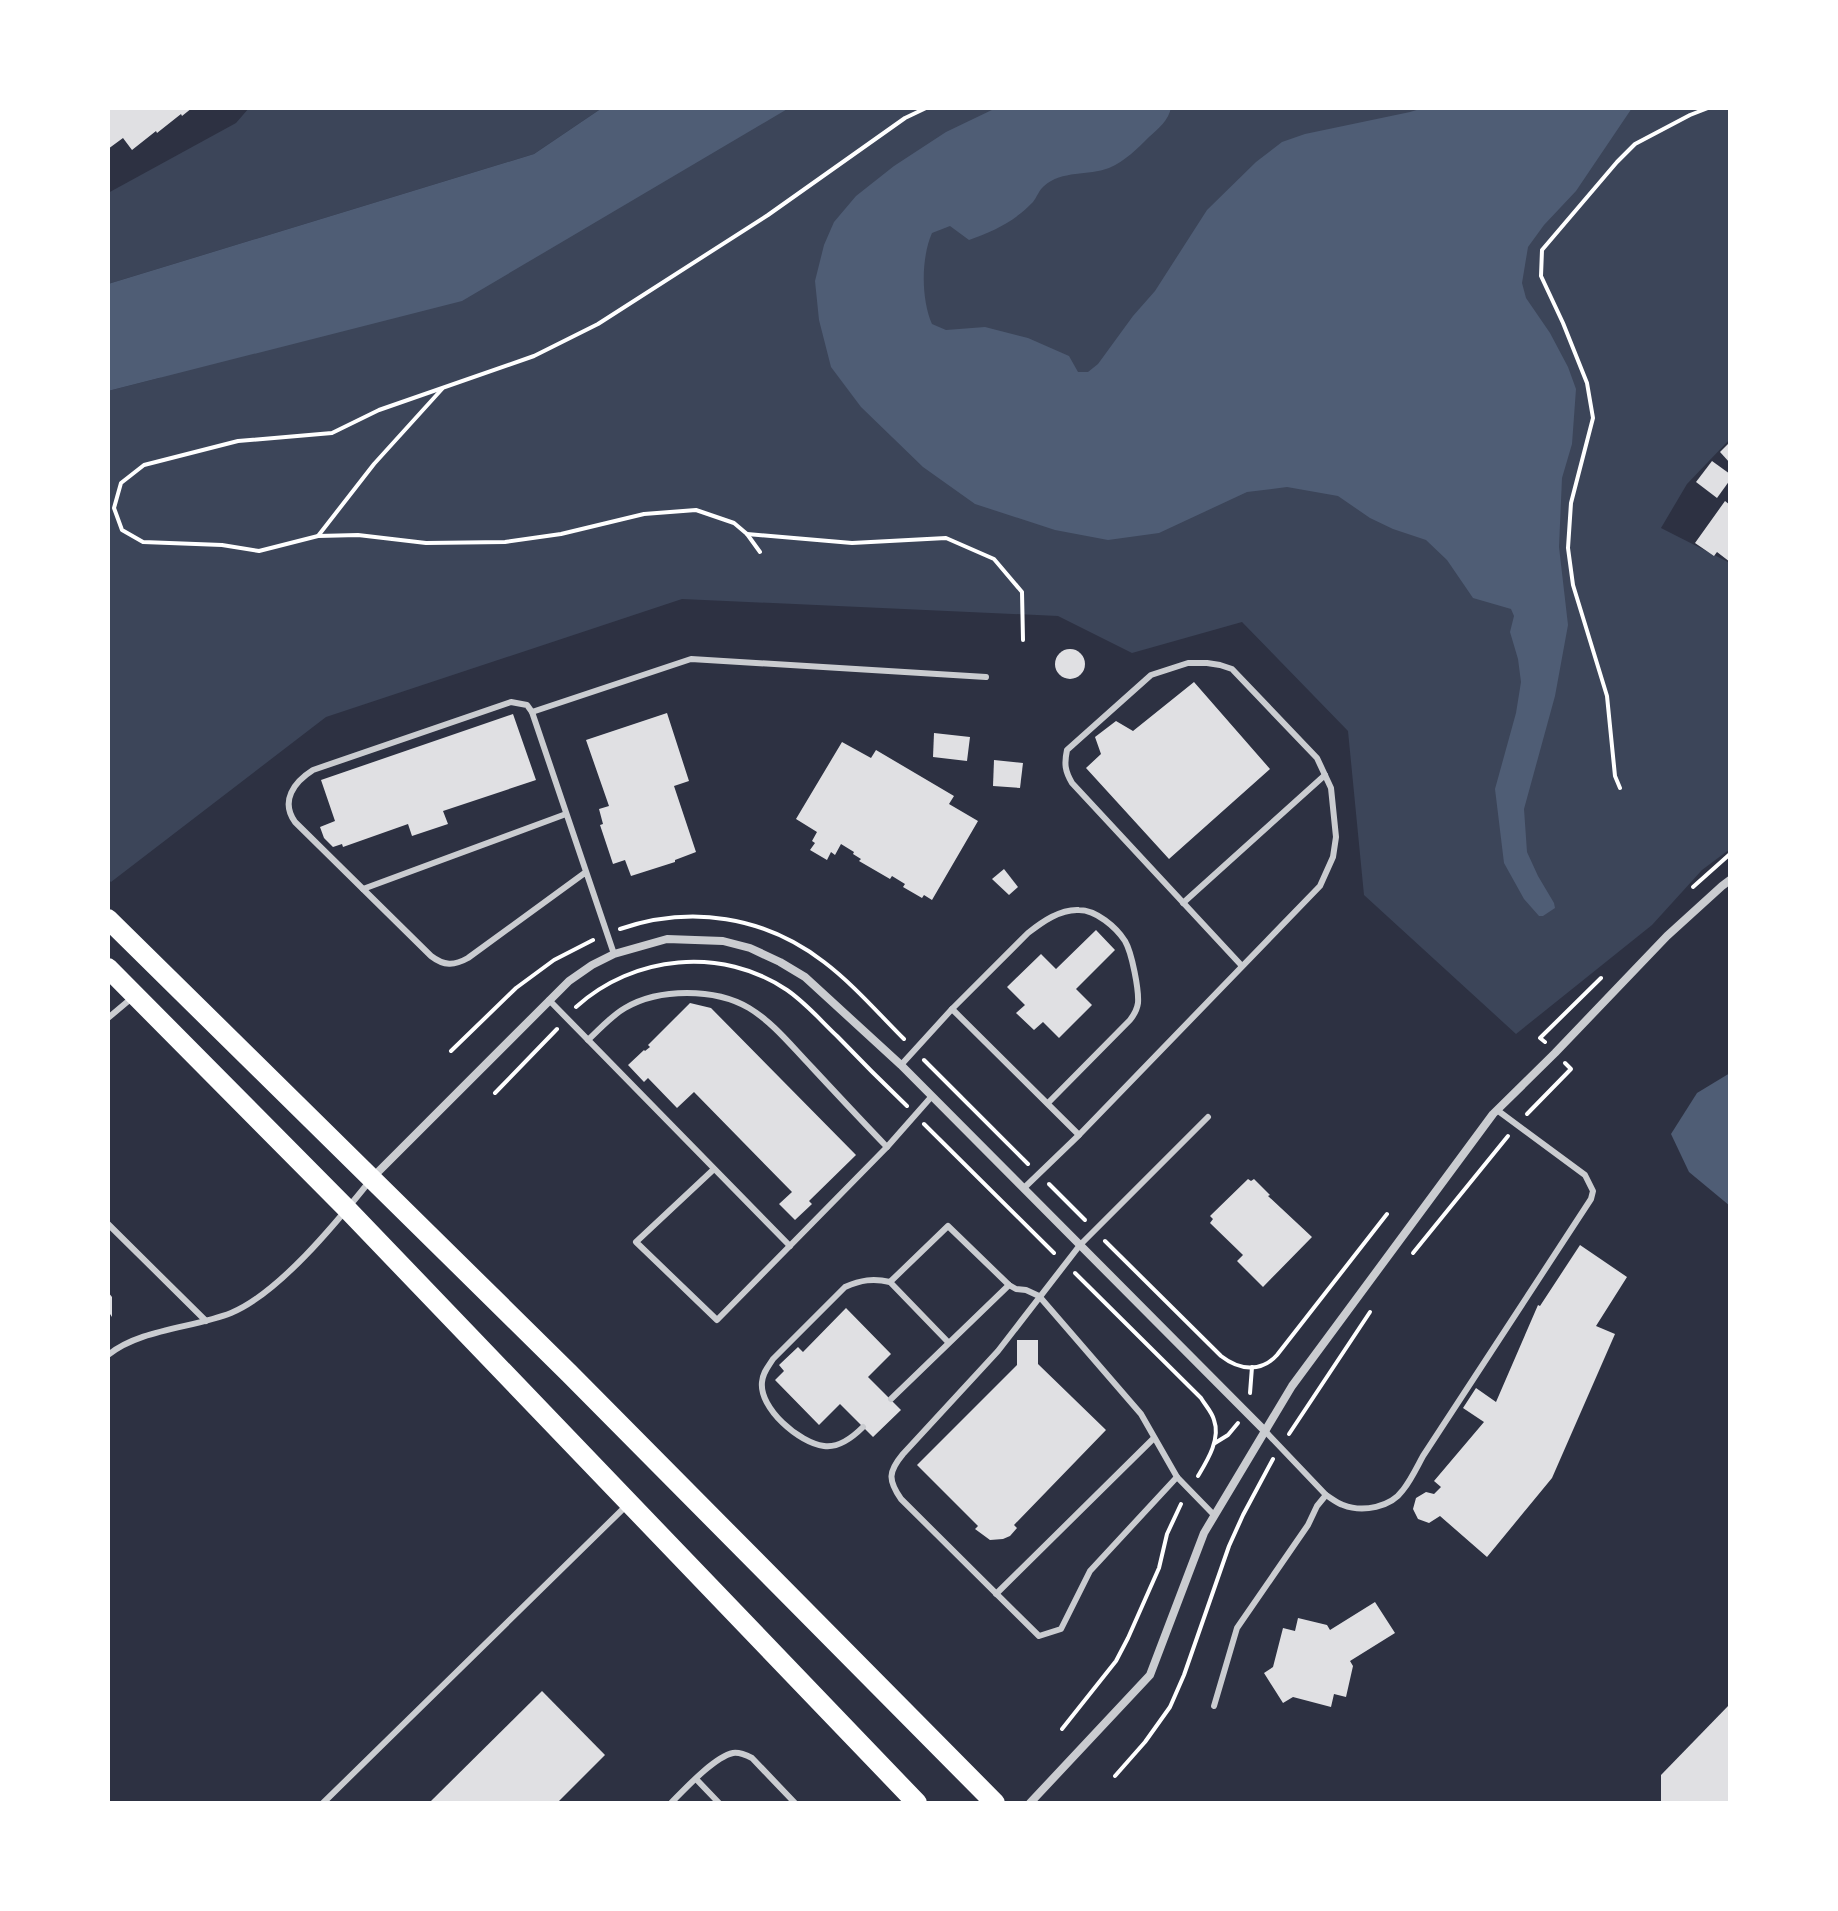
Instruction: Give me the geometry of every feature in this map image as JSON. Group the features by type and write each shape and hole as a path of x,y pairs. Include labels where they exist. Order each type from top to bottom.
{"main road":[{"path":"108,919 569,1373 995,1803"},
{"path":"108,968 347,1209 917,1803"}],"street":[{"path":"1030,1803 1150,1675 1204,1533 1292,1386 1497,1110 1667,936 1730,880"},
{"path":"372,1179 549,1000 592,965 614,954 667,939 723,941 750,948 805,977 901,1065 1265,1431"}],"lane":[{"path":"532,712 691,659 986,677"},
{"path":"1024,1188 1079,1135 1320,886 1333,857 1336,837 1331,788 1317,758 1232,669 1207,663 1188,663 1151,675 1077,741 1067,750 1066,772 1072,783 1242,966"},
{"path":"586,872 468,958 448,965 431,956 295,822 288,804 291,791 299,779 313,770 511,702 527,705 532,712 614,954"},
{"path":"1183,903 1325,775"},
{"path":"363,889 566,814"},
{"path":"901,1065 1028,933 1055,915 1081,909 1094,914 1125,941 1138,1000 1130,1020 1048,1103"},
{"path":"588,1040 625,1008 663,994 693,992 747,1007 771,1025 887,1147"},
{"path":"108,1018 135,995"},
{"path":"549,1000 790,1246"},
{"path":"952,1009 1079,1135"},
{"path":"714,1169 636,1242 717,1320 887,1147 932,1096"},
{"path":"1265,1431 1326,1495 1344,1506 1378,1506 1392,1502 1402,1492 1591,1199 1593,1191 1585,1175 1497,1110"},
{"path":"1177,1477 1090,1571 1061,1629 1039,1636 901,1499 893,1487 891,1474 903,1454 998,1351 1080,1245 1208,1117"},
{"path":"108,1355 139,1339 231,1313 267,1292 372,1179"},
{"path":"108,1224 206,1321"},
{"path":"890,1282 948,1226 1009,1285 1039,1296 1141,1414 1177,1477 1214,1515"},
{"path":"863,1427 841,1443 825,1447 799,1436 769,1406 763,1393 765,1370 845,1287 859,1280 890,1282 948,1342"},
{"path":"891,1399 1009,1285"},
{"path":"996,1594 1154,1438"},
{"path":"1214,1706 1237,1628 1326,1495"},
{"path":"325,1803 630,1502"},
{"path":"671,1803 720,1759 732,1753 752,1758 795,1803"},
{"path":"696,1779 719,1803"}],"path":[{"path":"760,552 734,523 696,510 644,514 561,534 505,542 426,543 358,535 318,536 259,551 222,545 143,542 122,530 114,508 121,483 144,465 238,441 332,433 379,410 534,356 598,324 768,215 905,118 926,108"},
{"path":"1620,788 1615,776 1607,696 1573,585 1568,548 1571,503 1593,418 1587,383 1541,276 1542,250 1635,144 1708,108"},
{"path":"318,536 374,464 443,388"},
{"path":"747,534 852,543 946,538 994,559 1022,592 1023,640"},
{"path":"1407,1262 1517,1125 1571,1069"},
{"path":"1115,1776 1170,1707 1243,1515 1279,1447 1371,1310"}],"shaded area":[{"path":"249,108 602,108 534,154 108,284 108,193 236,123"},
{"path":"602,108 789,108 462,301 108,391 108,284 534,154"},
{"path":"617,108 1730,108 1730,439 1687,484 1661,528 1730,563 1730,849 1702,870 1652,925 1516,1034 1364,895 1348,731 1242,622 1132,653 1058,616 682,599 326,717 111,882 108,879 108,391 159,378 538,189"},
{"path":"996,108 1171,108 1160,127 1115,165 1051,181 1019,215 987,233 969,240 950,226 932,233 928,243 924,291 932,324 946,330 985,327 1028,338 1069,356 1078,372 1088,372 1098,364 1155,291 1207,210 1256,162 1282,142 1423,108 1632,108 1576,191 1528,247 1522,283 1526,298 1550,333 1576,389 1572,444 1562,478 1559,547 1568,625 1555,696 1524,809 1527,852 1555,908 1539,916 1524,899 1504,863 1495,789 1516,713 1521,682 1510,632 1514,616 1511,609 1473,598 1447,560 1426,540 1370,518 1338,496 1287,487 1247,492 1159,533 1108,540 1055,530 975,504 923,467 861,407 831,367 819,320 815,281 824,245 834,222 856,196 894,166 946,132"},
{"path":"1730,1073 1730,1206 1689,1172 1671,1134 1697,1093"}],"building":[{"path":"108,108 192,108 132,150 123,138 108,149"},
{"path":"1730,442 1730,463 1720,452"},
{"path":"1712,461 1730,474 1730,480 1717,498 1696,482"},
{"path":"1725,501 1730,505 1730,562 1717,552 1714,556 1695,543"},
{"path":"1070,649 1080,654 1085,664 1080,674 1070,679 1060,674 1055,664 1060,654"},
{"path":"1194,682 1270,769 1169,859 1086,768 1101,754 1095,737 1116,721 1133,731"},
{"path":"667,713 689,781 674,786 696,852 631,876 625,860 613,864 600,825 603,824 599,809 609,806 586,740"},
{"path":"513,714 536,780 443,811 448,824 412,836 408,824 343,847 342,844 333,847 324,838 320,827 335,821 321,780"},
{"path":"934,733 970,737 967,761 933,757"},
{"path":"842,742 871,758 876,750 954,796 949,804 978,821 932,900 924,895 922,898 892,876 890,879 859,861 861,859 854,852 841,844 835,855 831,852 827,860 810,850 817,832 796,819"},
{"path":"994,760 1023,763 1020,788 993,786"},
{"path":"1004,869 1018,887 1009,895 992,879"},
{"path":"1096,930 1115,950 1076,989 1092,1005 1059,1038 1043,1022 1034,1030 1016,1013 1025,1005 1007,987 1041,954 1056,969"},
{"path":"690,1003 711,1008 856,1155 809,1201 812,1204 795,1220 779,1204 792,1192 694,1092 677,1108 648,1078 644,1082 628,1065 650,1047 648,1045"},
{"path":"1248,1179 1254,1179 1312,1237 1263,1287 1237,1261 1243,1255 1210,1223 1213,1219 1210,1216"},
{"path":"1580,1245 1627,1277 1596,1326 1615,1334 1552,1478 1487,1557 1440,1516 1429,1523 1418,1519 1413,1509 1416,1498 1426,1492 1434,1494 1441,1487 1434,1481 1484,1422 1463,1408 1476,1388 1496,1402 1538,1305"},
{"path":"108,1292 112,1297 112,1317 110,1314 108,1316"},
{"path":"846,1308 891,1354 868,1377 901,1410 873,1437 840,1404 819,1425 775,1380 784,1371 779,1365 798,1347 803,1352"},
{"path":"1017,1340 1038,1340 1038,1364 1106,1430 1014,1525 1017,1528 1010,1536 990,1540 975,1529 978,1526 917,1465 1017,1365"},
{"path":"1375,1602 1395,1633 1350,1661 1353,1666 1346,1697 1334,1694 1331,1707 1293,1697 1283,1703 1264,1673 1273,1667 1283,1628 1295,1631 1298,1618 1327,1625 1330,1630"},
{"path":"542,1691 605,1755 557,1803 429,1803"},
{"path":"1730,1704 1730,1803 1661,1803 1661,1775"}]}
